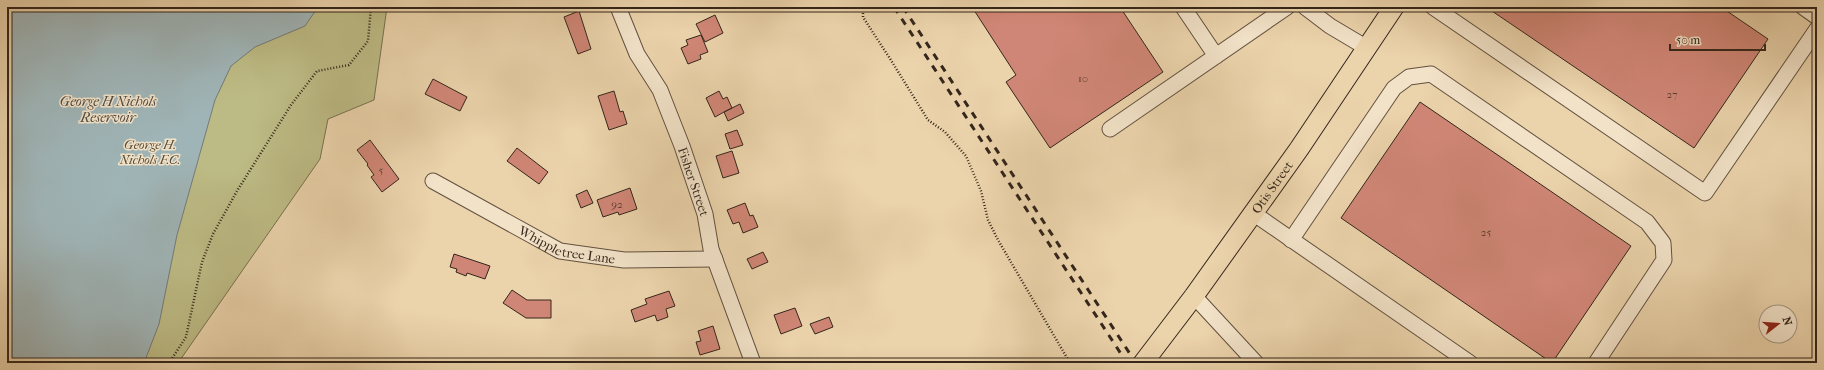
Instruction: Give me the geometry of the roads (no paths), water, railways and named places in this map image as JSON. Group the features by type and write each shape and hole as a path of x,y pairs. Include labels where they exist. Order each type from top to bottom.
{"main road":[{"name":"Otis Street","path":"1145,360 1194,296 1299,149 1394,7"}],"street":[{"name":"Fisher Street","path":"618,7 637,54 660,90 682,146 705,214 715,259 753,363"},
{"path":"1183,7 1216,56"},
{"path":"1110,128 1287,7"},
{"path":"1305,7 1330,26 1366,48"},
{"path":"1802,7 1817,17"},
{"path":"1440,9 1705,193 1817,29"},
{"path":"1291,240 1394,88 1409,77 1431,74 1647,222 1663,243 1664,260 1596,363"},
{"name":"Whippletree Lane","path":"433,181 560,251 624,260 715,259"},
{"path":"1253,213 1470,363"},
{"path":"1194,296 1256,363"}],"water":[{"name":"George H Nichols Reservoir","path":"7,7 318,7 305,26 255,47 231,66 215,100 177,235 159,324 144,363 7,363"}],"railway":[{"path":"894,7 1127,363"},
{"path":"903,7 1136,363"}],"park label":[{"name":"George H. Nichols F.C.","path":"150,152"}]}
